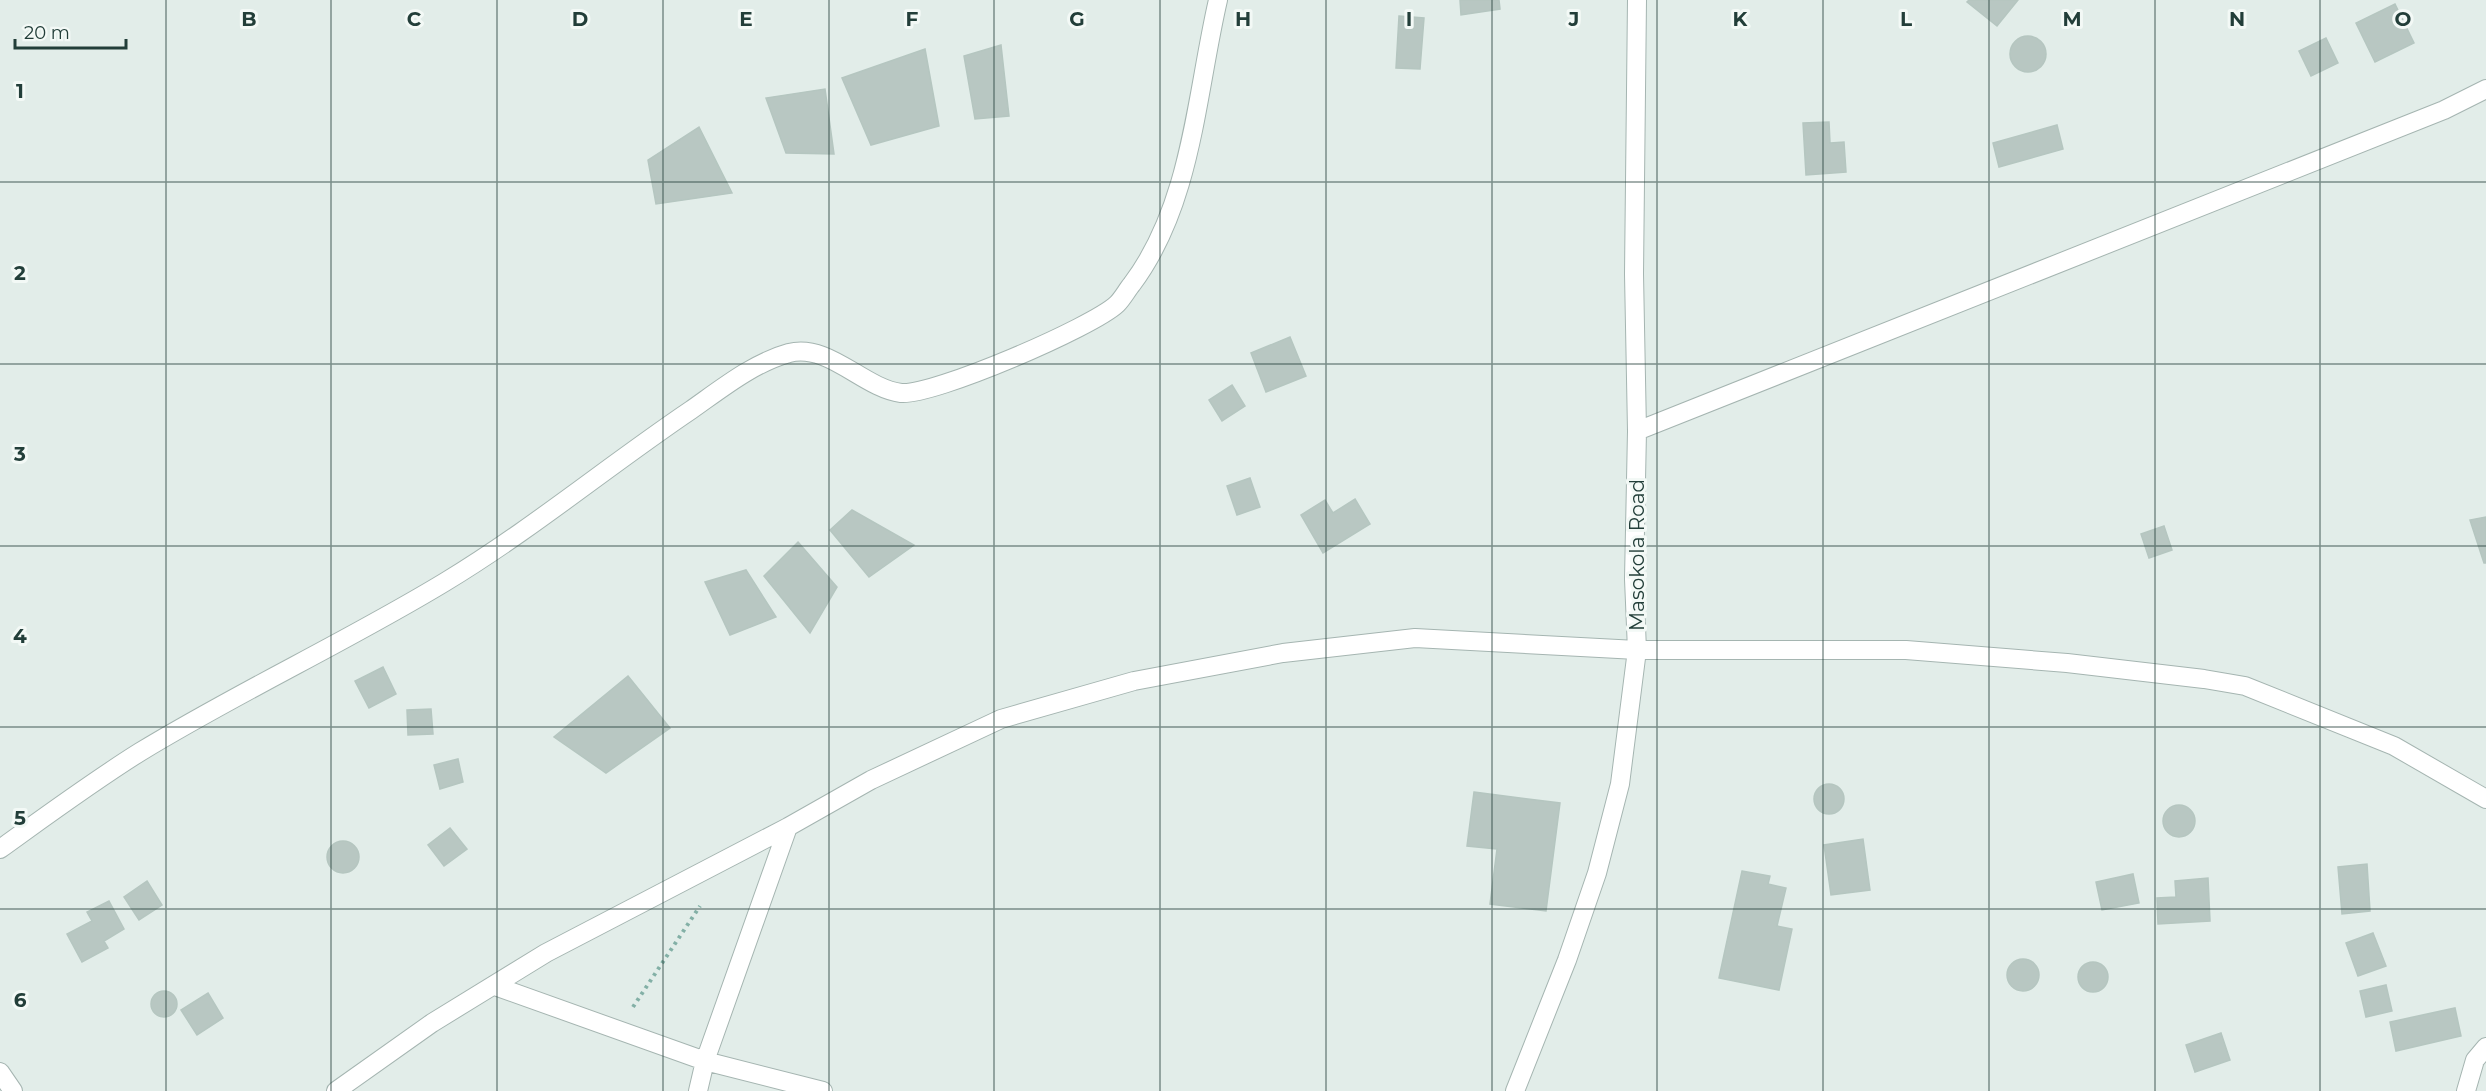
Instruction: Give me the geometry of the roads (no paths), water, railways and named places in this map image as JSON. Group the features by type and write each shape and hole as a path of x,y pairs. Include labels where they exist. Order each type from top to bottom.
{"street":[{"path":"0,849 139,753 445,582 524,530 753,368 791,352 810,352 884,388 900,393 917,393 990,367 1064,335 1116,305 1148,262 1178,196 1218,0"},
{"name":"Masokola Road","path":"1515,1091 1567,960 1597,873 1620,784 1637,650 1634,579 1637,431 1634,274 1637,0"},
{"path":"1637,431 2433,115 2486,89"},
{"path":"336,1091 432,1023 546,953 788,827 871,780 1001,719 1134,681 1283,653 1415,638 1637,650 1906,650 2067,663 2245,686 2394,746 2486,799"},
{"path":"698,1091 705,1060 788,827"},
{"path":"495,986 705,1060 823,1091"},
{"path":"2466,1091 2475,1060 2486,1047"},
{"path":"0,1071 13,1091"}]}
